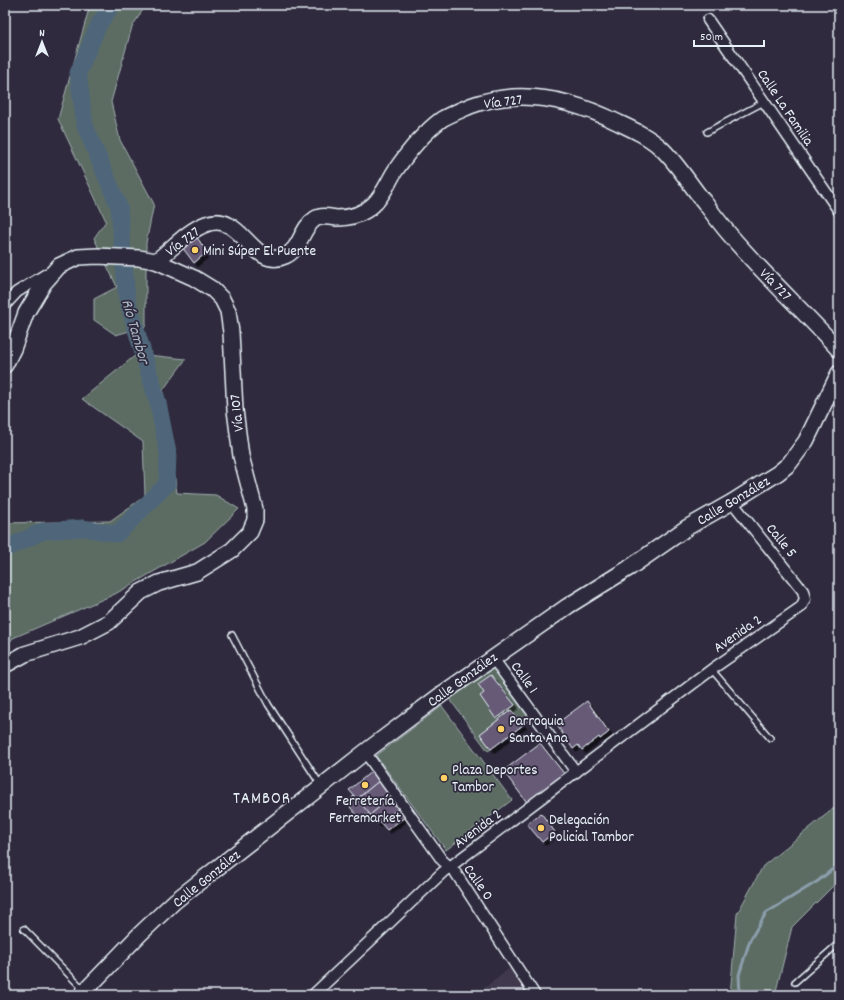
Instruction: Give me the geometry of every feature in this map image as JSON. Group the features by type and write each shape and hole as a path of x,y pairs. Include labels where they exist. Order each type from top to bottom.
{"street":[{"name":"Calle La Familia","path":"708,20 839,211"},
{"name":"Vía 727","path":"156,261 197,228 213,222 224,222 229,224 262,255 279,258 285,256 296,247 307,227 315,219 352,216 364,212 375,204 394,172 412,148 427,132 444,118 460,110 497,99 525,97 546,98 566,102 602,114 642,134 660,147 676,164 705,204 747,254 839,350"},
{"name":"Vía 107","path":"5,365 13,350 26,313 35,296 59,266 78,257 97,256 139,258 156,261 194,278 212,289 222,299 228,311 231,332 235,410 241,456 255,509 255,520 250,532 232,550 197,572 159,583 141,592 109,622 80,637 24,654 5,665"},
{"path":"5,305 16,292 59,266"},
{"name":"Calle González","path":"83,993 140,934 175,901 365,752 442,694 492,657 688,527 732,502 778,473 789,464 806,441 838,382"},
{"name":"Calle 5","path":"732,502 803,591 805,599"},
{"name":"Avenida 2","path":"314,995 449,867 712,670 801,607 805,599"},
{"name":"Calle 1","path":"492,657 576,772"},
{"name":"Calle 0","path":"365,752 442,860 455,872 535,995"}],"lane":[{"path":"707,132 764,102"},
{"path":"232,635 268,704 321,787"},
{"path":"712,670 770,738"},
{"path":"24,929 83,993"},
{"path":"795,982 839,943"}],"shaded area":[{"path":"511,967 529,995 475,995"}],"green space":[{"path":"90,5 146,5 132,27 111,102 120,140 154,204 146,243 146,326 116,335 94,320 94,299 117,287 94,238 106,221 58,119"},
{"path":"137,354 186,359 163,390 177,493 216,495 239,509 205,542 115,594 13,638 5,648 5,523 110,521 145,496 143,442 82,399"},
{"path":"491,665 532,718 523,725 511,710 480,734 491,749 488,751 448,697"},
{"name":"Plaza Deportes Tambor","path":"442,706 512,800 446,850 376,756"},
{"path":"839,804 839,880 792,927 775,995 730,995 737,914 763,866"}],"building":[{"name":"Mini Súper El Puente","path":"196,236 207,252 194,263 182,247"},
{"path":"491,675 515,705 496,719 480,696 484,693 478,684"},
{"path":"587,701 609,732 600,739 599,737 582,750 578,745 573,749 556,724"},
{"name":"Parroquia Santa Ana","path":"511,710 523,725 491,749 480,734"},
{"path":"540,743 566,776 529,805 503,771"},
{"name":"Ferretería Ferremarket","path":"372,771 375,772 380,780 357,799 349,790"},
{"path":"380,780 393,796 370,815 357,799"},
{"path":"354,796 369,813 361,820 350,807 352,805 348,801"},
{"path":"389,799 398,809 377,824 370,815"},
{"path":"398,809 405,817 387,830 380,822"},
{"name":"Delegación Policial Tambor","path":"541,813 555,832 542,842 527,824"}],"waterway":[{"name":"Río Tambor","path":"5,549 43,531 83,528 117,534 167,484 168,453 158,403 127,299 119,207 85,126 78,73 99,24 112,5"},
{"path":"740,995 739,975 750,940 766,913 818,881 839,864"}],"place":[{"name":"Mini Súper El Puente","path":"195,250"},
{"name":"Parroquia Santa Ana","path":"501,729"},
{"name":"Plaza Deportes Tambor","path":"444,778"},
{"name":"Ferretería Ferremarket","path":"365,785"},
{"name":"Delegación Policial Tambor","path":"541,828"}],"district":[{"name":"TAMBOR","path":"262,797"}]}
